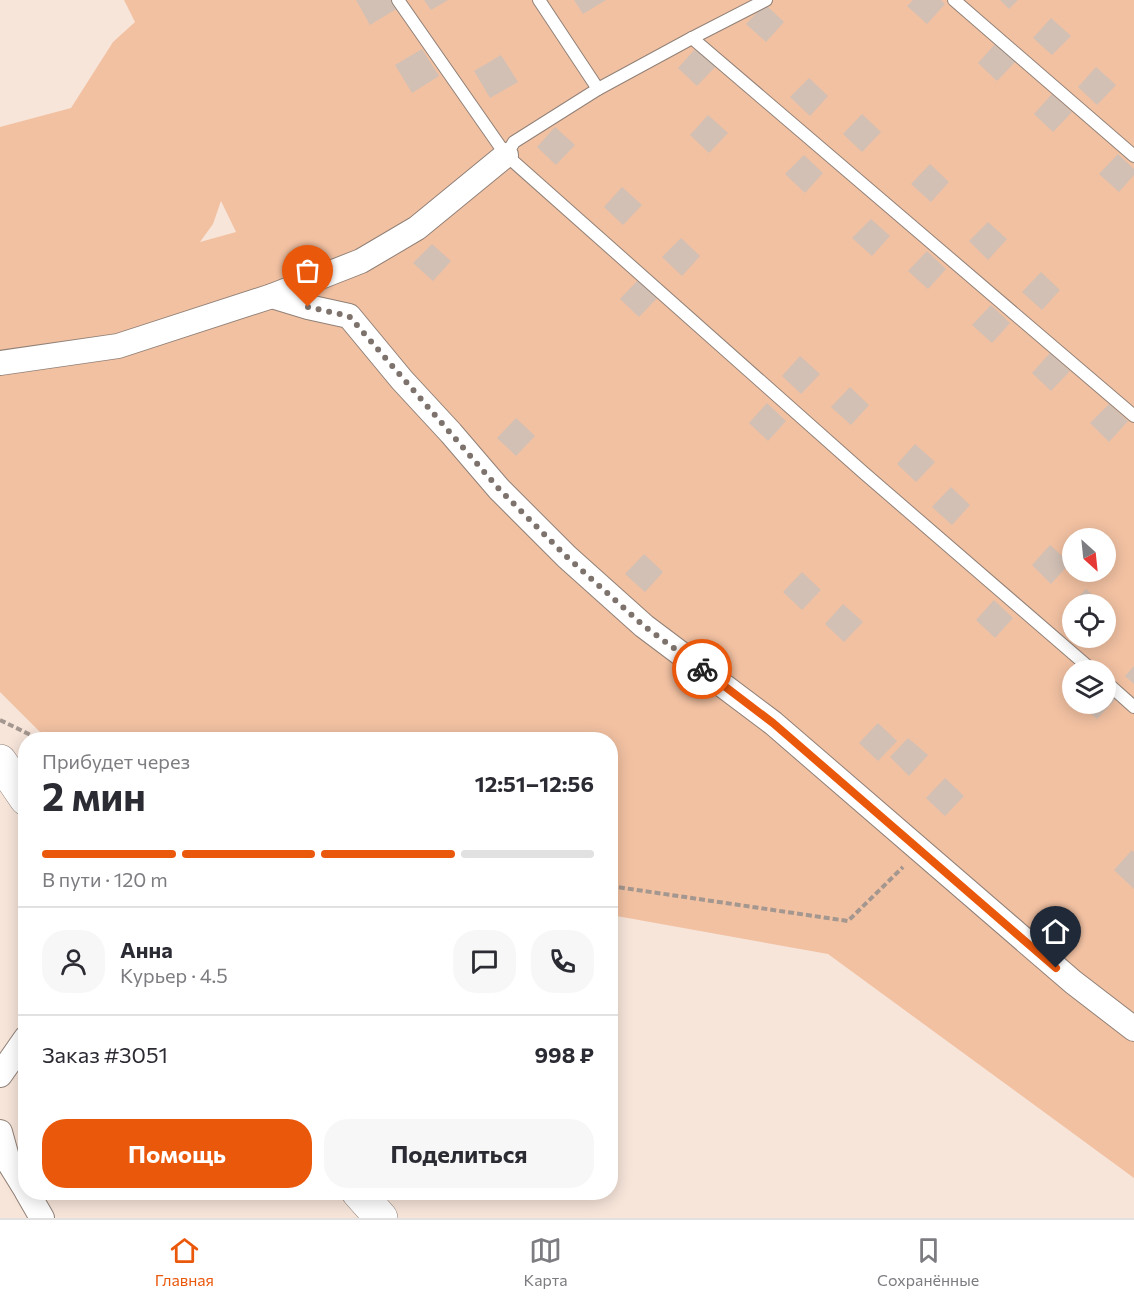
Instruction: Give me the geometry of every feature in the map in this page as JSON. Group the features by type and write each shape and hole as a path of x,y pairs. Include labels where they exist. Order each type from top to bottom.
{"street":[{"path":"0,363 118,346 272,296 361,261 417,228 506,155"},
{"path":"272,296 349,316 499,489 567,557 644,626 773,723 1072,982 1134,1029"},
{"path":"0,761 18,787"},
{"path":"0,1075 18,1049"},
{"path":"0,1132 8,1161 18,1178"},
{"path":"31,1200 42,1218"},
{"path":"365,1200 381,1218"}],"lane":[{"path":"398,0 506,155 864,473 1080,660"},
{"path":"539,0 597,89"},
{"path":"506,155 514,142 597,89 766,0"},
{"path":"954,0 1134,156"},
{"path":"692,38 1134,416"},
{"path":"1116,691 1134,707"}],"path":[{"path":"0,720 25,732"},
{"path":"618,887 848,921 920,851"}],"shaded area":[{"path":"124,0 1134,0 1134,1178 828,954 618,916 618,732 40,732 0,692 0,127 71,108 113,42 135,22","holes":["221,201 236,232 200,242 213,224"]}],"building":[{"path":"356,0 393,0 398,8 370,25"},
{"path":"424,0 448,0 431,10"},
{"path":"574,0 606,0 583,14"},
{"path":"913,0 941,0 945,4 927,24 907,6"},
{"path":"1000,0 1018,0 1009,9"},
{"path":"765,4 784,22 766,42 746,24"},
{"path":"1051,18 1071,36 1052,55 1033,38"},
{"path":"996,43 1016,61 997,81 978,63"},
{"path":"696,48 716,66 697,86 678,68"},
{"path":"422,49 439,76 412,93 395,65"},
{"path":"501,55 518,82 490,98 474,71"},
{"path":"1096,67 1116,85 1097,105 1078,87"},
{"path":"809,78 828,96 810,116 790,97"},
{"path":"1052,94 1072,112 1053,132 1034,114"},
{"path":"862,114 881,132 862,152 843,134"},
{"path":"708,115 728,133 709,153 690,135"},
{"path":"555,127 575,145 556,165 537,147"},
{"path":"1118,154 1134,169 1134,175 1119,192 1099,174"},
{"path":"804,155 823,173 805,193 785,174"},
{"path":"930,164 949,182 931,202 911,184"},
{"path":"622,187 642,205 623,225 604,207"},
{"path":"871,219 890,236 872,256 852,238"},
{"path":"988,222 1007,239 988,260 969,241"},
{"path":"681,238 700,256 682,276 662,257"},
{"path":"432,244 451,261 433,281 413,263"},
{"path":"927,251 946,269 928,289 908,271"},
{"path":"1041,272 1060,290 1042,310 1022,292"},
{"path":"639,279 658,297 639,317 620,299"},
{"path":"991,305 1010,323 992,343 972,325"},
{"path":"1050,353 1070,371 1051,391 1032,373"},
{"path":"800,356 820,374 801,394 782,376"},
{"path":"850,387 869,405 851,425 831,407"},
{"path":"767,403 786,421 768,441 749,423"},
{"path":"1109,404 1128,421 1109,442 1090,423"},
{"path":"516,418 535,436 516,456 497,438"},
{"path":"915,444 935,462 916,482 897,464"},
{"path":"951,487 970,505 952,525 932,507"},
{"path":"1050,545 1062,556 1062,572 1051,584 1032,565"},
{"path":"644,554 663,572 645,592 625,574"},
{"path":"802,572 821,590 802,610 783,592"},
{"path":"1086,589 1092,594 1081,594"},
{"path":"994,600 1013,618 995,638 976,620"},
{"path":"843,604 863,622 844,642 825,624"},
{"path":"1134,666 1134,684 1125,676"},
{"path":"1091,714 1102,714 1097,719"},
{"path":"878,723 897,741 878,761 859,743"},
{"path":"908,738 928,755 909,776 890,757"},
{"path":"945,778 964,796 945,816 926,798"},
{"path":"1132,850 1134,852 1134,889 1114,870"}],"way so far":[{"path":"308,307 349,316 402,380 499,489 567,557 644,626 702,669"}],"route":[{"path":"702,669 773,723 1056,968"}]}
